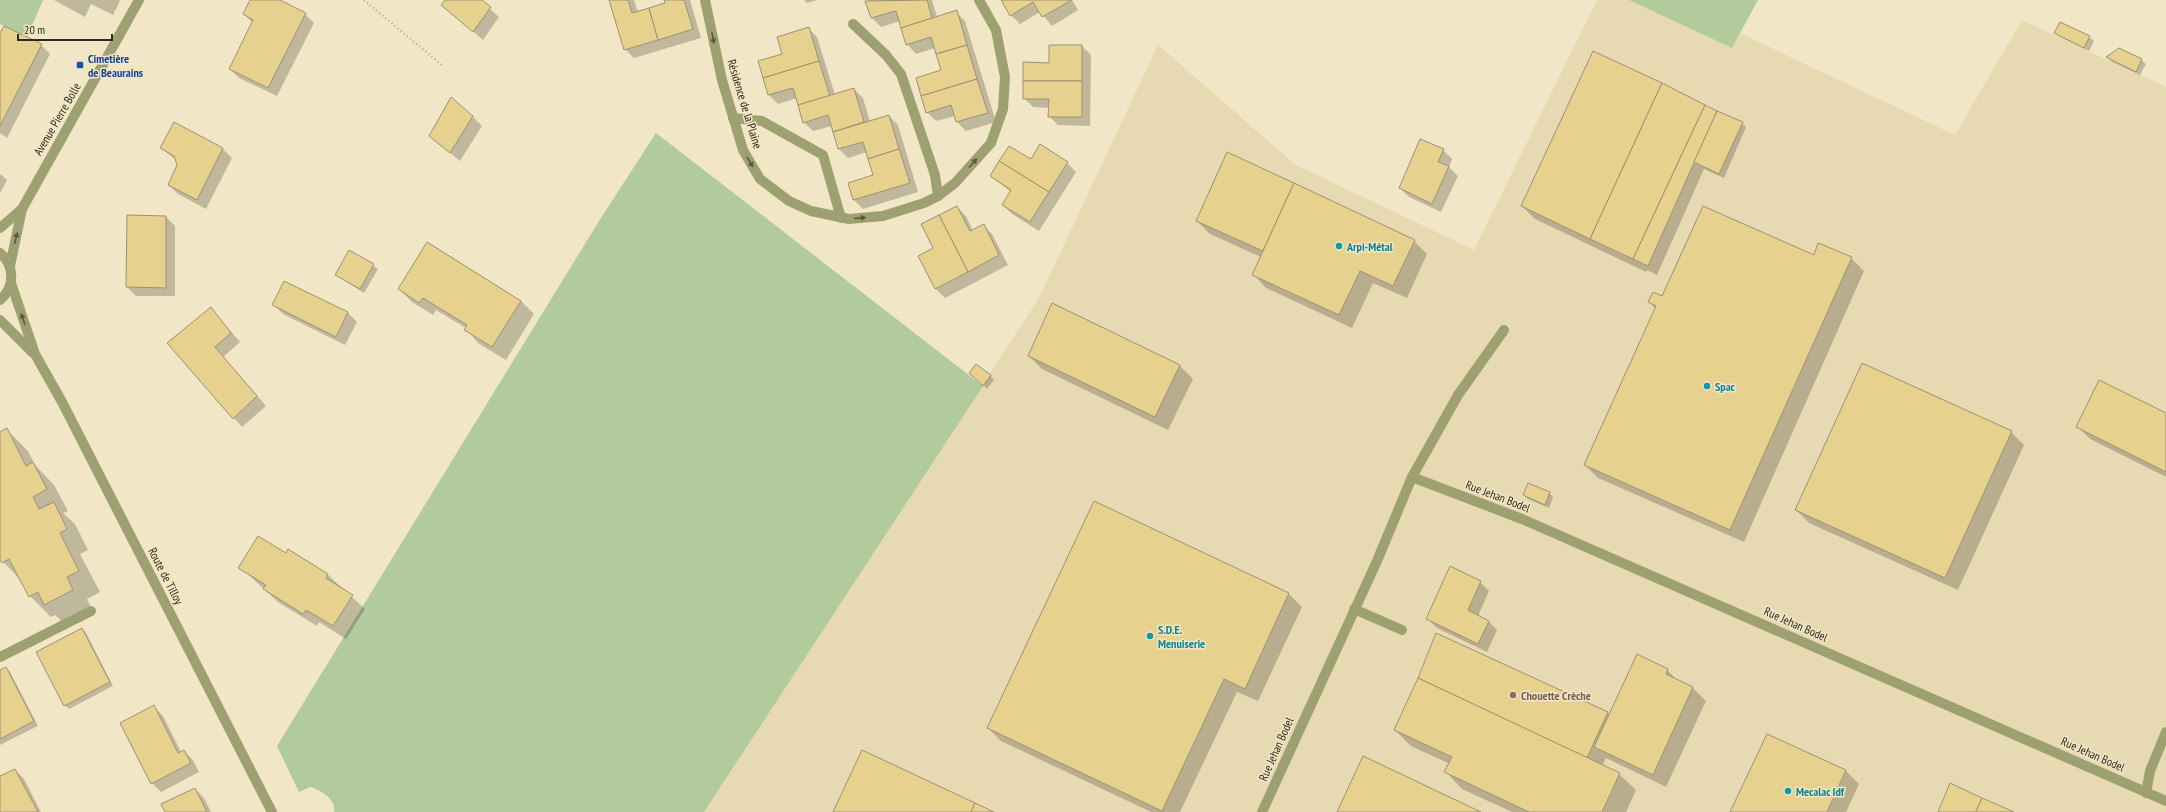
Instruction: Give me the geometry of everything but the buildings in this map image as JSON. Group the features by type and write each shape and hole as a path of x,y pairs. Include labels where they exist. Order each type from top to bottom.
{"street":[{"name":"Avenue Pierre Bolle","path":"11,283 10,266 22,209 139,0"},
{"name":"Résidence de la Plaine","path":"704,0 722,80 743,150 760,179 789,201 811,211 849,219 883,216 924,203 938,196 955,183 991,143 1003,109 1005,77 996,30 979,0"},
{"path":"853,24 886,54 901,74 934,175 938,196"},
{"path":"733,118 762,121 823,155 841,218"},
{"name":"Avenue Pierre Bolle","path":"0,228 22,209"},
{"path":"0,253 10,266"},
{"path":"0,300 6,295 11,283"},
{"name":"Route de Tilloy","path":"11,283 35,354 62,402 272,812"},
{"name":"Route de Tilloy","path":"0,320 35,354"},
{"name":"Rue Jehan Bodel","path":"1262,812 1412,477 1458,395 1504,330"},
{"name":"Rue Jehan Bodel","path":"1412,477 1522,519 2166,801"},
{"path":"1354,609 1402,630"},
{"path":"0,656 91,611"},
{"path":"2146,793 2150,771 2166,732"}],"path":[{"path":"364,0 443,66"}],"shaded area":[{"path":"1597,0 1670,0 1955,135 2022,20 2166,87 2166,812 704,812 1039,298 1158,45 1296,165 1474,250"}],"green space":[{"path":"0,0 43,0 27,37 0,24"},
{"path":"1629,0 1758,0 1732,48"},
{"path":"656,133 983,386 704,812 334,812 333,803 327,796 318,790 310,787 299,792 277,746 599,221"}],"place":[{"name":"Cimetière de Beaurains","path":"80,65"},
{"name":"Arpi-Métal","path":"1339,246"},
{"name":"Spac","path":"1707,386"},
{"name":"S.D.E. Menuiserie","path":"1150,636"},
{"name":"Chouette Crèche","path":"1513,695"},
{"name":"Mecalac Idf","path":"1788,791"}]}
